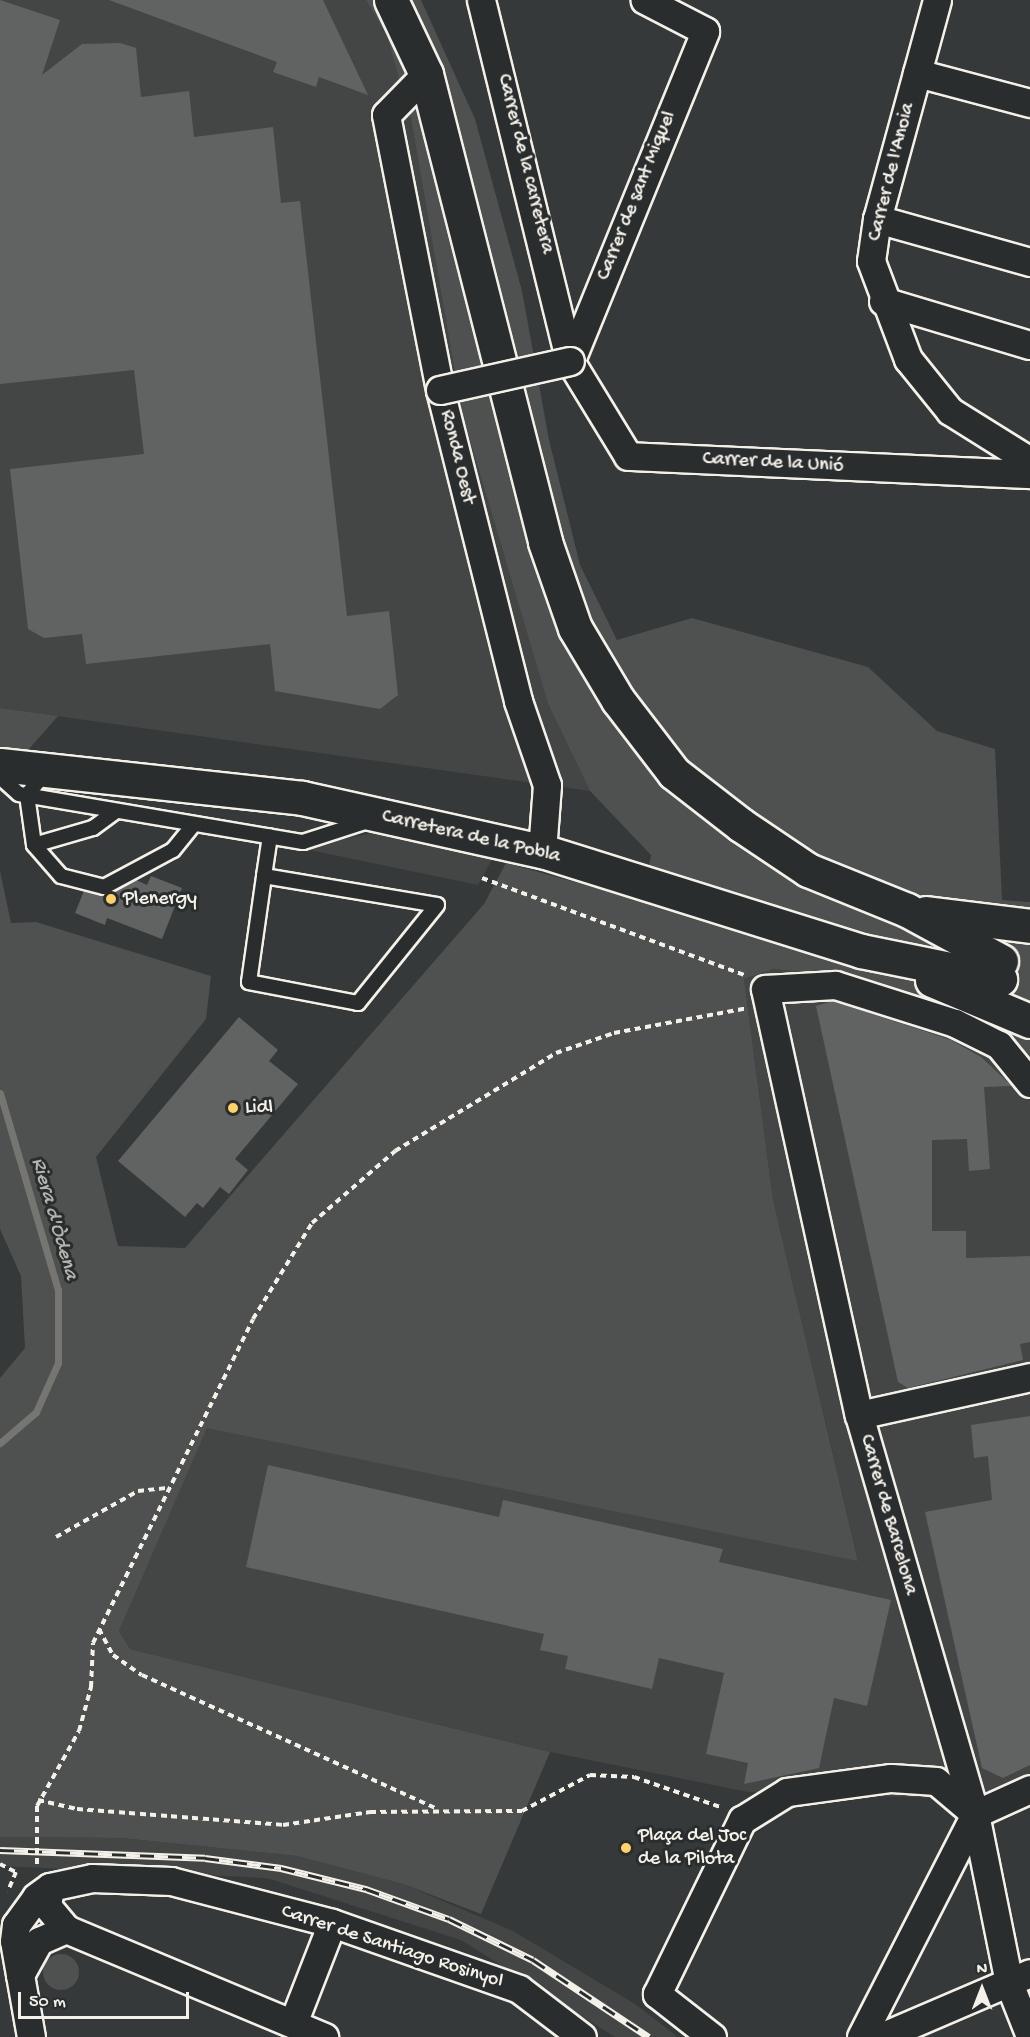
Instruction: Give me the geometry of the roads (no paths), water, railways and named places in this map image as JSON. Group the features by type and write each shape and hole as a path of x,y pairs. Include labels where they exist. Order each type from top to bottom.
{"street":[{"path":"391,0 426,74 545,542 575,628 618,700 674,773 808,870 907,910 1001,970 1028,1019"},
{"name":"Carrer de sant Miquel","path":"570,361 705,31 645,0"},
{"name":"Carrer de l'Anoia","path":"937,0 877,219 871,261 883,301 908,359 950,411 1030,461"},
{"name":"Carrer de la carretera","path":"485,2 566,330"},
{"path":"917,73 1030,103"},
{"name":"Ronda Oest","path":"426,74 386,115 440,390 518,701 547,785 542,851"},
{"path":"877,219 1030,262"},
{"path":"883,301 1030,345"},
{"name":"Carrer de la Unió","path":"566,330 570,361 628,456 1030,474"},
{"path":"440,390 570,361"},
{"name":"Carretera de la Pobla","path":"0,765 50,767 302,798 542,851 861,951 1001,970"},
{"path":"907,910 1030,928 1001,970"},
{"path":"861,951 1028,1019"},
{"name":"Carrer de Barcelona","path":"1030,1083 999,1045 955,1023 835,985 767,997 859,1415 975,1814 1020,1978 1030,2036"},
{"path":"859,1415 1030,1377"},
{"path":"712,2037 657,1994 742,1820 787,1792 891,1778 936,1781 975,1814"},
{"path":"861,2037 975,1814 1030,1789"},
{"path":"31,2037 14,1941 22,1914 44,1877"},
{"path":"44,1877 47,1906 66,1929 324,2037"},
{"name":"Carrer de Santiago Rosinyol","path":"44,1877 171,1881 332,1923 519,1989 582,2037"},
{"path":"293,2023 332,1923"},
{"path":"20,1975 32,1948 66,1929"},
{"path":"881,2037 1020,1978"}],"lane":[{"path":"50,767 27,795 34,845 61,876 104,887 173,850 194,824"},
{"path":"0,777 27,795 303,842 382,816"},
{"path":"34,845 93,828 116,811"},
{"path":"264,876 437,904 358,1003 249,982 264,876 270,836"}],"waterway":[{"name":"Riera d'Òdena","path":"0,1093 58,1290 58,1363 36,1412 0,1443"}],"railway":[{"path":"0,1850 205,1858 281,1868 366,1889 449,1919 533,1960 649,2037"}],"place":[{"name":"Plenergy","path":"111,899"},
{"name":"Lidl","path":"233,1108"},
{"name":"Plaça del Joc de la Pilota","path":"626,1848"}]}
